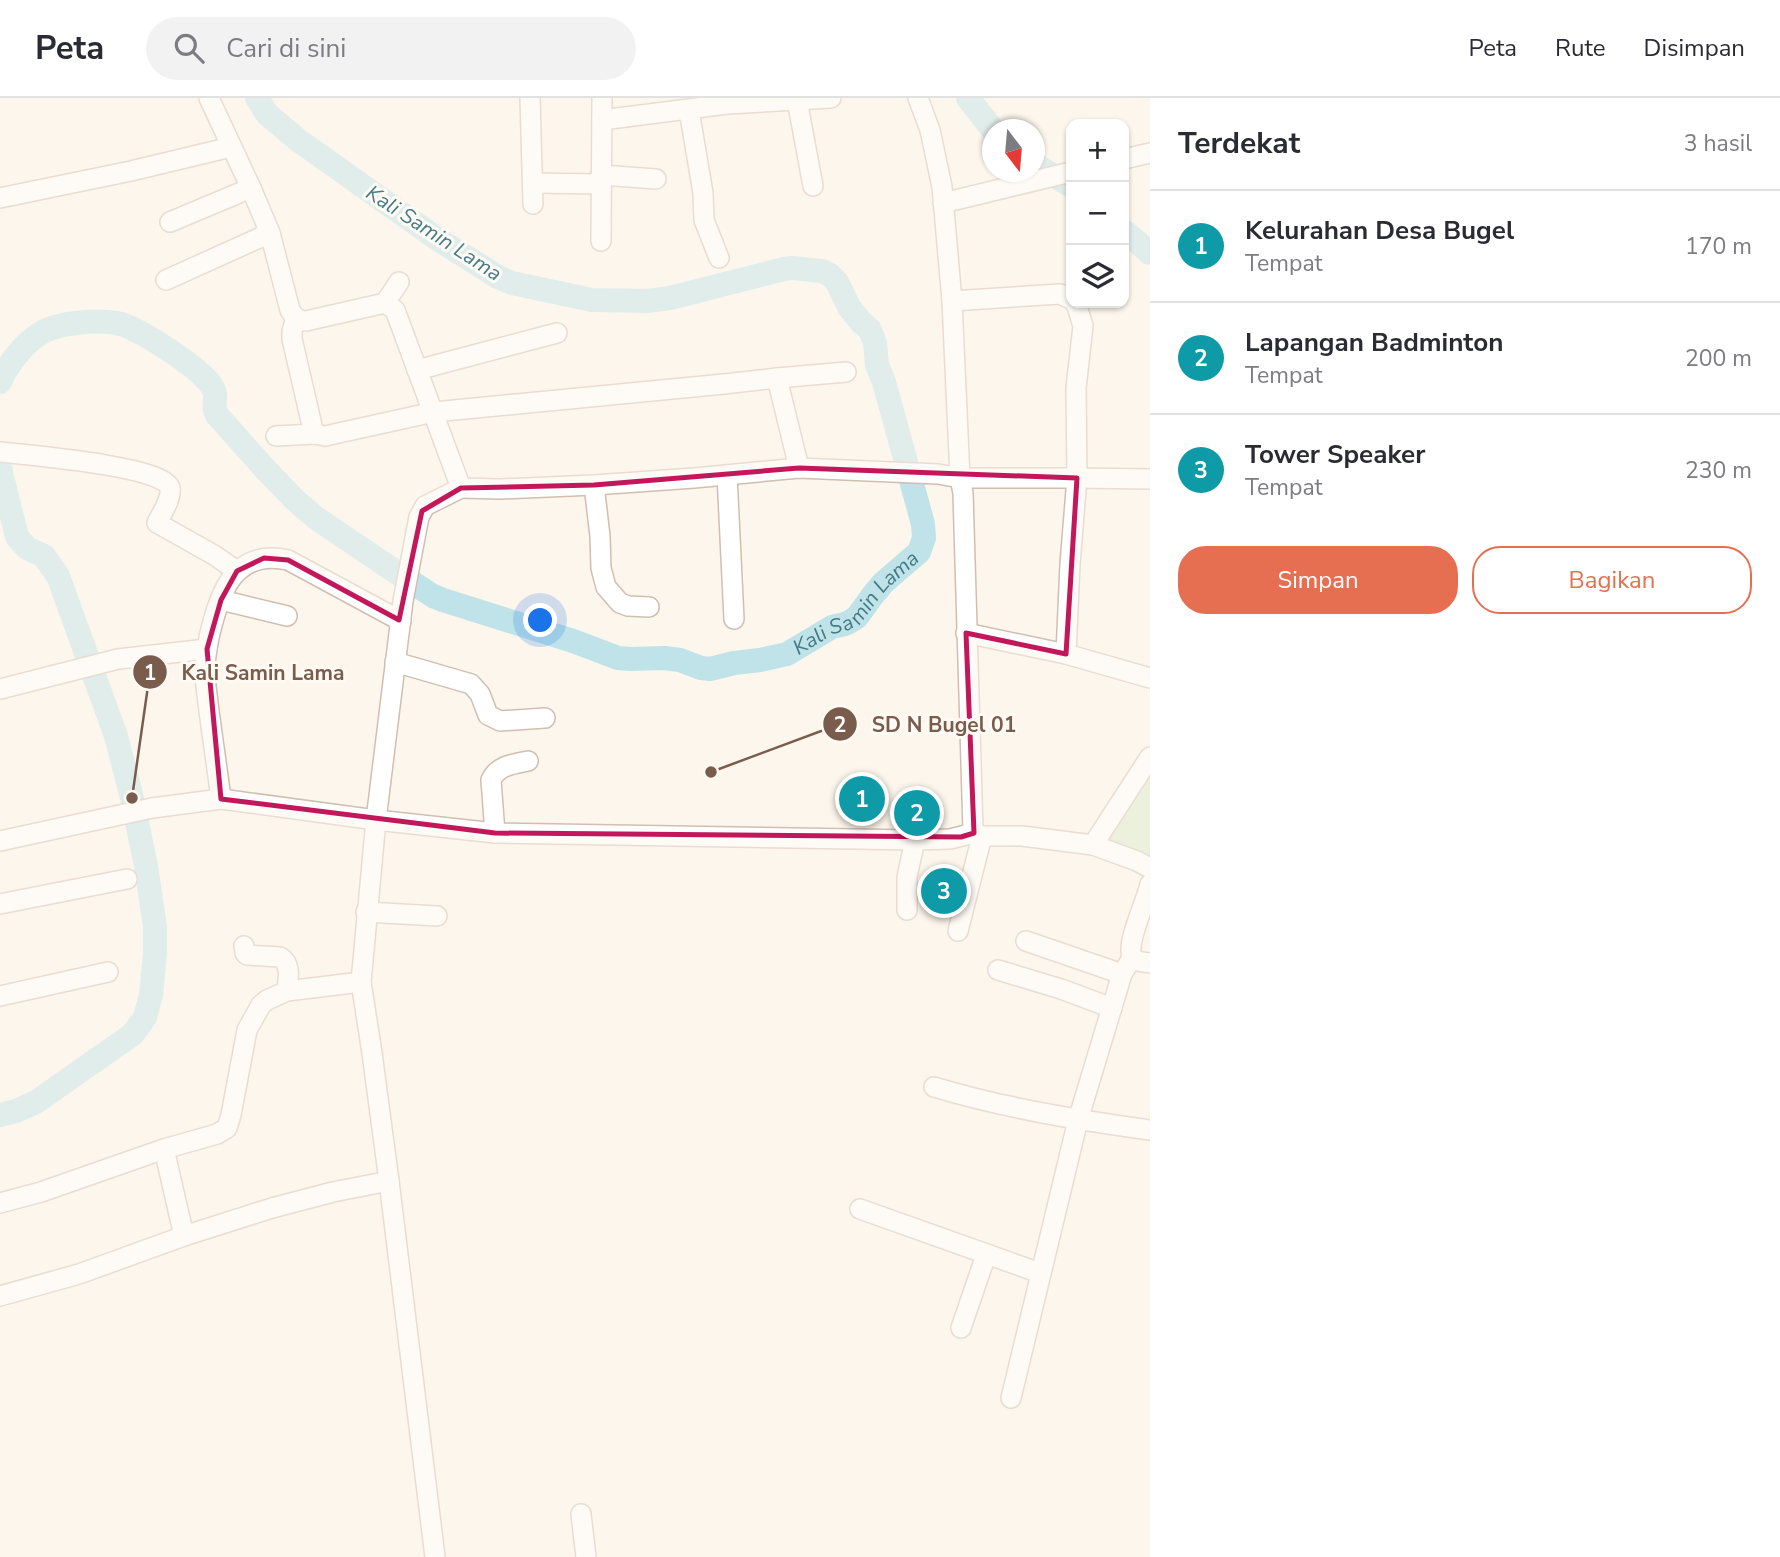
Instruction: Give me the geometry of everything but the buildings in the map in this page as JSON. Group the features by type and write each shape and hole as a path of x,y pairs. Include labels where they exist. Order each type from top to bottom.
{"street":[{"path":"209,98 270,233 290,310 296,318 306,321 385,303 399,282"},
{"path":"530,98 533,204"},
{"path":"601,241 602,98"},
{"path":"602,120 677,107 831,98"},
{"path":"918,98 930,130 943,203 952,301 960,478 963,493 972,825 978,834 958,931"},
{"path":"797,100 813,186"},
{"path":"677,107 703,193 704,220 719,258"},
{"path":"0,198 231,147"},
{"path":"1129,158 1150,153"},
{"path":"943,203 1066,173"},
{"path":"533,183 656,179"},
{"path":"170,222 251,188"},
{"path":"166,280 270,233"},
{"path":"952,301 1060,294 1066,297"},
{"path":"385,303 395,310 461,488"},
{"path":"1066,654 1077,478 1076,388 1083,326 1078,308"},
{"path":"296,318 292,339 314,434"},
{"path":"417,370 557,334"},
{"path":"276,436 325,436 434,412 846,372"},
{"path":"777,378 799,468"},
{"path":"0,452 111,465 158,477 167,482 170,496 157,523 237,571"},
{"path":"435,1557 389,1181 361,982 376,820 401,621 408,577 425,506 461,488 594,485 799,468 938,474 960,478 1150,479"},
{"path":"727,475 734,619"},
{"path":"594,485 601,568 606,587 620,603 649,607"},
{"path":"221,799 205,672 212,622 230,580 237,571 264,558 288,560 401,621"},
{"path":"221,600 286,616"},
{"path":"966,633 1066,654 1150,678"},
{"path":"0,689 118,659 207,649"},
{"path":"396,662 471,684 480,694 488,715 494,718 545,718"},
{"path":"495,833 491,780 493,775 504,766 528,761"},
{"path":"1093,845 1146,768"},
{"path":"0,841 152,808 221,799 495,833 915,840 978,834 1022,836 1093,845 1150,868"},
{"path":"907,910 907,877 915,840"},
{"path":"0,904 127,879"},
{"path":"1135,965 1130,955 1131,941 1150,884"},
{"path":"366,912 437,916"},
{"path":"1026,941 1135,965"},
{"path":"244,946 247,955 285,959 288,965 288,992"},
{"path":"1011,1398 1078,1120 1112,1008 1135,965"},
{"path":"998,970 1112,1008"},
{"path":"0,996 108,972"},
{"path":"0,1203 217,1134 227,1128 247,1030 261,1005 288,992 361,982"},
{"path":"934,1087 1078,1120 1150,1130"},
{"path":"164,1149 184,1237"},
{"path":"0,1296 79,1273 300,1200 389,1181"},
{"path":"860,1209 1040,1273"},
{"path":"961,1328 986,1255"},
{"path":"581,1514 586,1557"}],"highlighted area":[{"path":"799,468 1077,478 1066,654 966,633 974,833 961,837 495,833 221,799 207,649 221,600 237,571 264,558 288,560 399,620 422,511 461,488 594,485"}],"green space":[{"path":"1150,770 1150,856 1104,837"}],"waterway":[{"name":"Kali Samin Lama","path":"0,382 23,348 49,329 92,322 113,322 130,328 166,348 207,380 214,391 217,415 267,471 316,518 433,596 618,658 664,658 710,669 787,654 832,627 857,617 883,583 919,552 924,538 923,524 877,365 875,343 870,330 849,307 837,282 830,275 822,271 784,269 670,298 647,301 592,300 512,283 436,238 298,140 267,114 257,98"},
{"name":"Kali Samin Lama","path":"968,98 984,119"},
{"name":"Kali Samin Lama","path":"1045,171 1066,183"},
{"name":"Kali Samin Lama","path":"1129,235 1150,253"},
{"name":"Kali Samin Lama","path":"0,468 17,537 27,548 44,556 58,576 116,736 146,866 155,927 151,995 145,1017 133,1034 36,1102 0,1115"}],"place":[{"name":"SD N Bugel 01","path":"711,772"},
{"name":"Kali Samin Lama","path":"132,798"},
{"name":"Kelurahan Desa Bugel","path":"862,799"},
{"name":"Lapangan Badminton","path":"917,813"},
{"name":"Tower Speaker","path":"944,891"}]}
